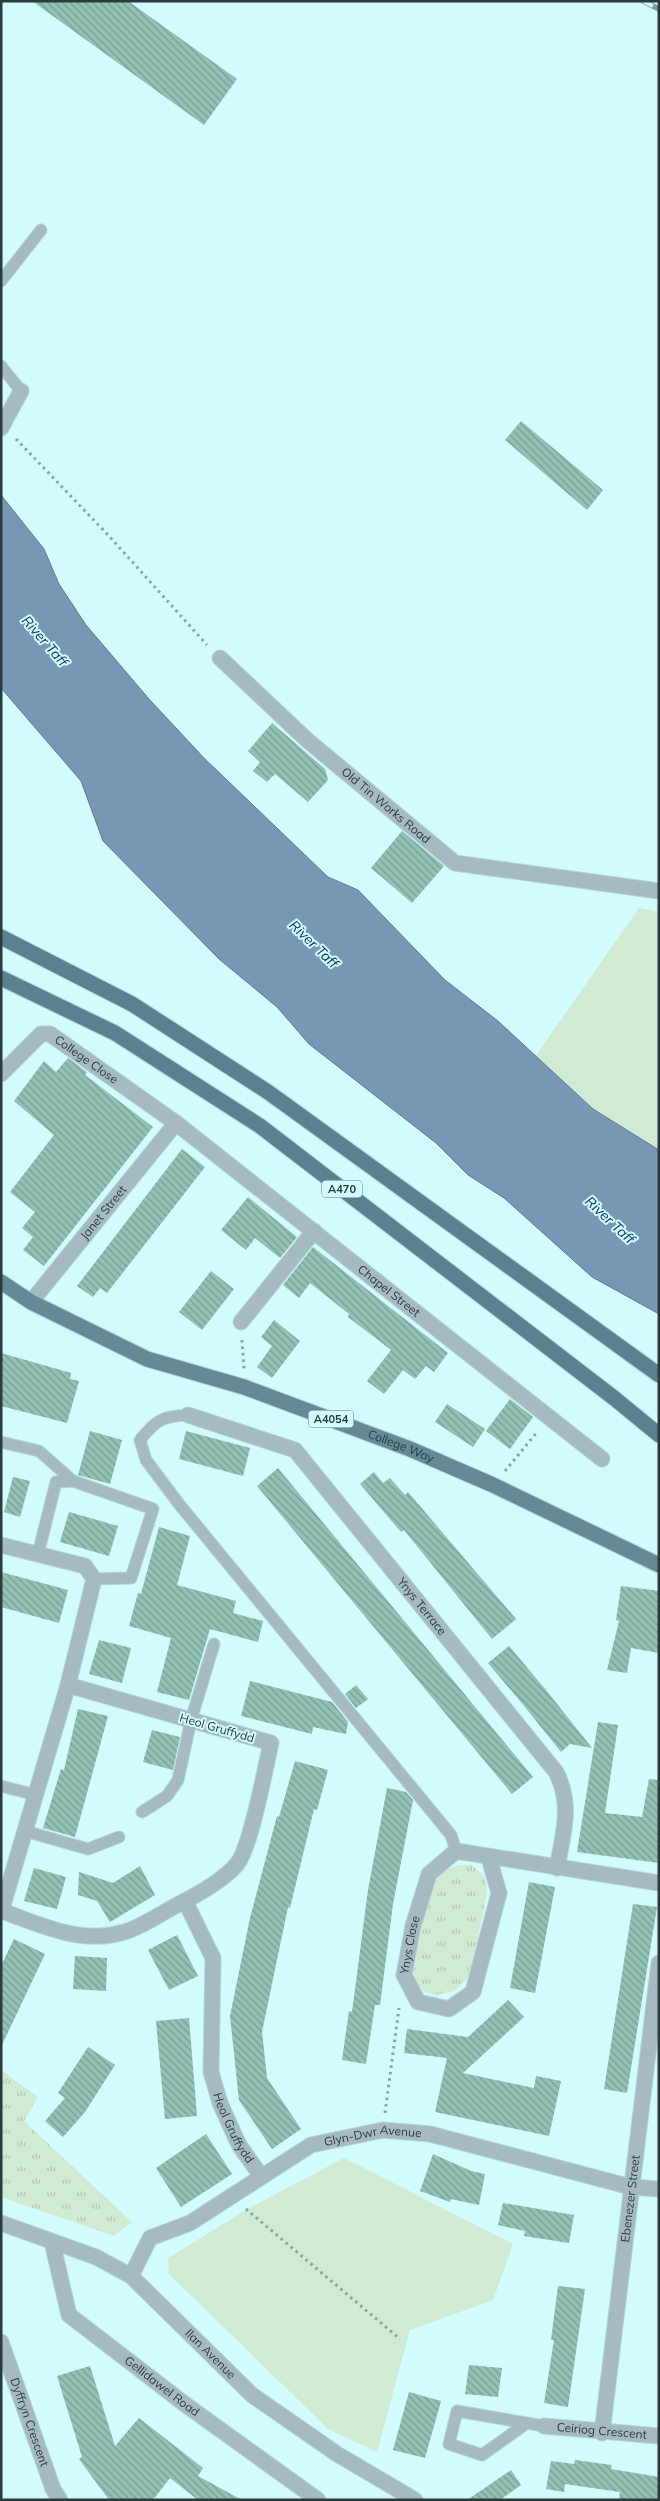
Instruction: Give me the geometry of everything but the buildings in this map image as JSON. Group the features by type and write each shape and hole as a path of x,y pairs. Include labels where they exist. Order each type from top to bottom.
{"highway":[{"name":"A470","path":"1,937 132,1004 268,1092 659,1375"},
{"name":"A470","path":"1,978 115,1033 260,1126 614,1398 659,1435"}],"main road":[{"name":"College Way","path":"1,1282 31,1302 147,1359 244,1387 410,1449 493,1485 659,1565"}],"street":[{"path":"2,427 20,391"},
{"name":"Old Tin Works Road","path":"220,658 307,740 455,864 659,891"},
{"name":"College Close","path":"1,1074 41,1034 50,1034 176,1123"},
{"name":"Chapel Street","path":"176,1123 602,1459"},
{"name":"Janet Street","path":"31,1302 176,1123"},
{"path":"241,1322 314,1231"},
{"name":"Ynys Terrace","path":"188,1414 294,1450 538,1749 556,1772 564,1788 567,1809 557,1868"},
{"path":"1,1545 84,1566 94,1579"},
{"name":"Heol Gruffydd","path":"68,1685 271,1743 246,1846 237,1864 222,1878 185,1901 130,1930 109,1936 69,1935 1,1911 68,1685 94,1579"},
{"path":"456,1852 659,1883"},
{"name":"Ynys Close","path":"456,1852 429,1874 414,1926 404,1975 418,2002 449,2009 473,1992 499,1893 488,1858"},
{"name":"Heol Gruffydd","path":"185,1901 213,1958 211,2072 220,2103 239,2145 260,2176"},
{"name":"Ebenezer Street","path":"602,2432 630,2187 659,1963"},
{"name":"Glyn-Dwr Avenue","path":"131,2276 150,2238 190,2223 260,2176 311,2145 383,2130 430,2134 630,2187 659,2189"},
{"name":"Ilan Avenue","path":"1,2223 96,2258 131,2276 252,2395 337,2454 414,2500"},
{"name":"Gellidawel Road","path":"52,2242 69,2315 186,2405 318,2500"},
{"name":"Dyffryn Crescent","path":"1,2342 53,2488 60,2500"},
{"name":"Ceiriog Crescent","path":"544,2426 659,2436"}],"lane":[{"path":"1,281 41,230"},
{"path":"1,366 20,391"},
{"path":"188,1414 169,1416 153,1424 140,1440 146,1460 179,1504 370,1739 451,1835 456,1852"},
{"path":"1,1442 39,1450 73,1481"},
{"path":"38,1554 56,1482 73,1481 153,1509 131,1578 94,1579"},
{"path":"142,1812 167,1796 178,1780 191,1720 214,1644"},
{"path":"1,1786 36,1795"},
{"path":"25,1832 88,1849 100,1846 119,1836"},
{"path":"527,2423 482,2455 449,2444 456,2412 527,2423 544,2426"}],"path":[{"path":"2,427 109,536 220,658"},
{"path":"241,1322 244,1387"},
{"path":"493,1485 549,1417"},
{"path":"383,2130 404,1975"},
{"path":"231,2196 400,2339"}],"green space":[{"path":"639,908 659,912 659,1150 593,1109 535,1057"},
{"path":"458,1865 472,1865 485,1877 487,1892 471,1974 455,1991 435,1995 421,1990 413,1975 428,1890 440,1873"},
{"path":"1,2070 38,2097 24,2121 132,2222 114,2236 1,2197"},
{"path":"344,2158 513,2244 493,2300 410,2330 377,2452 328,2429 169,2274 168,2258 251,2207"}],"water":[{"name":"River Taff","path":"1,495 44,549 59,584 86,625 149,699 204,758 328,877 358,890 445,980 498,1021 593,1109 659,1150 659,1314 592,1277 504,1198 468,1175 436,1143 309,1044 277,1007 219,959 103,841 81,781 1,688"}],"railway":[{"path":"643,1 659,9"}]}
